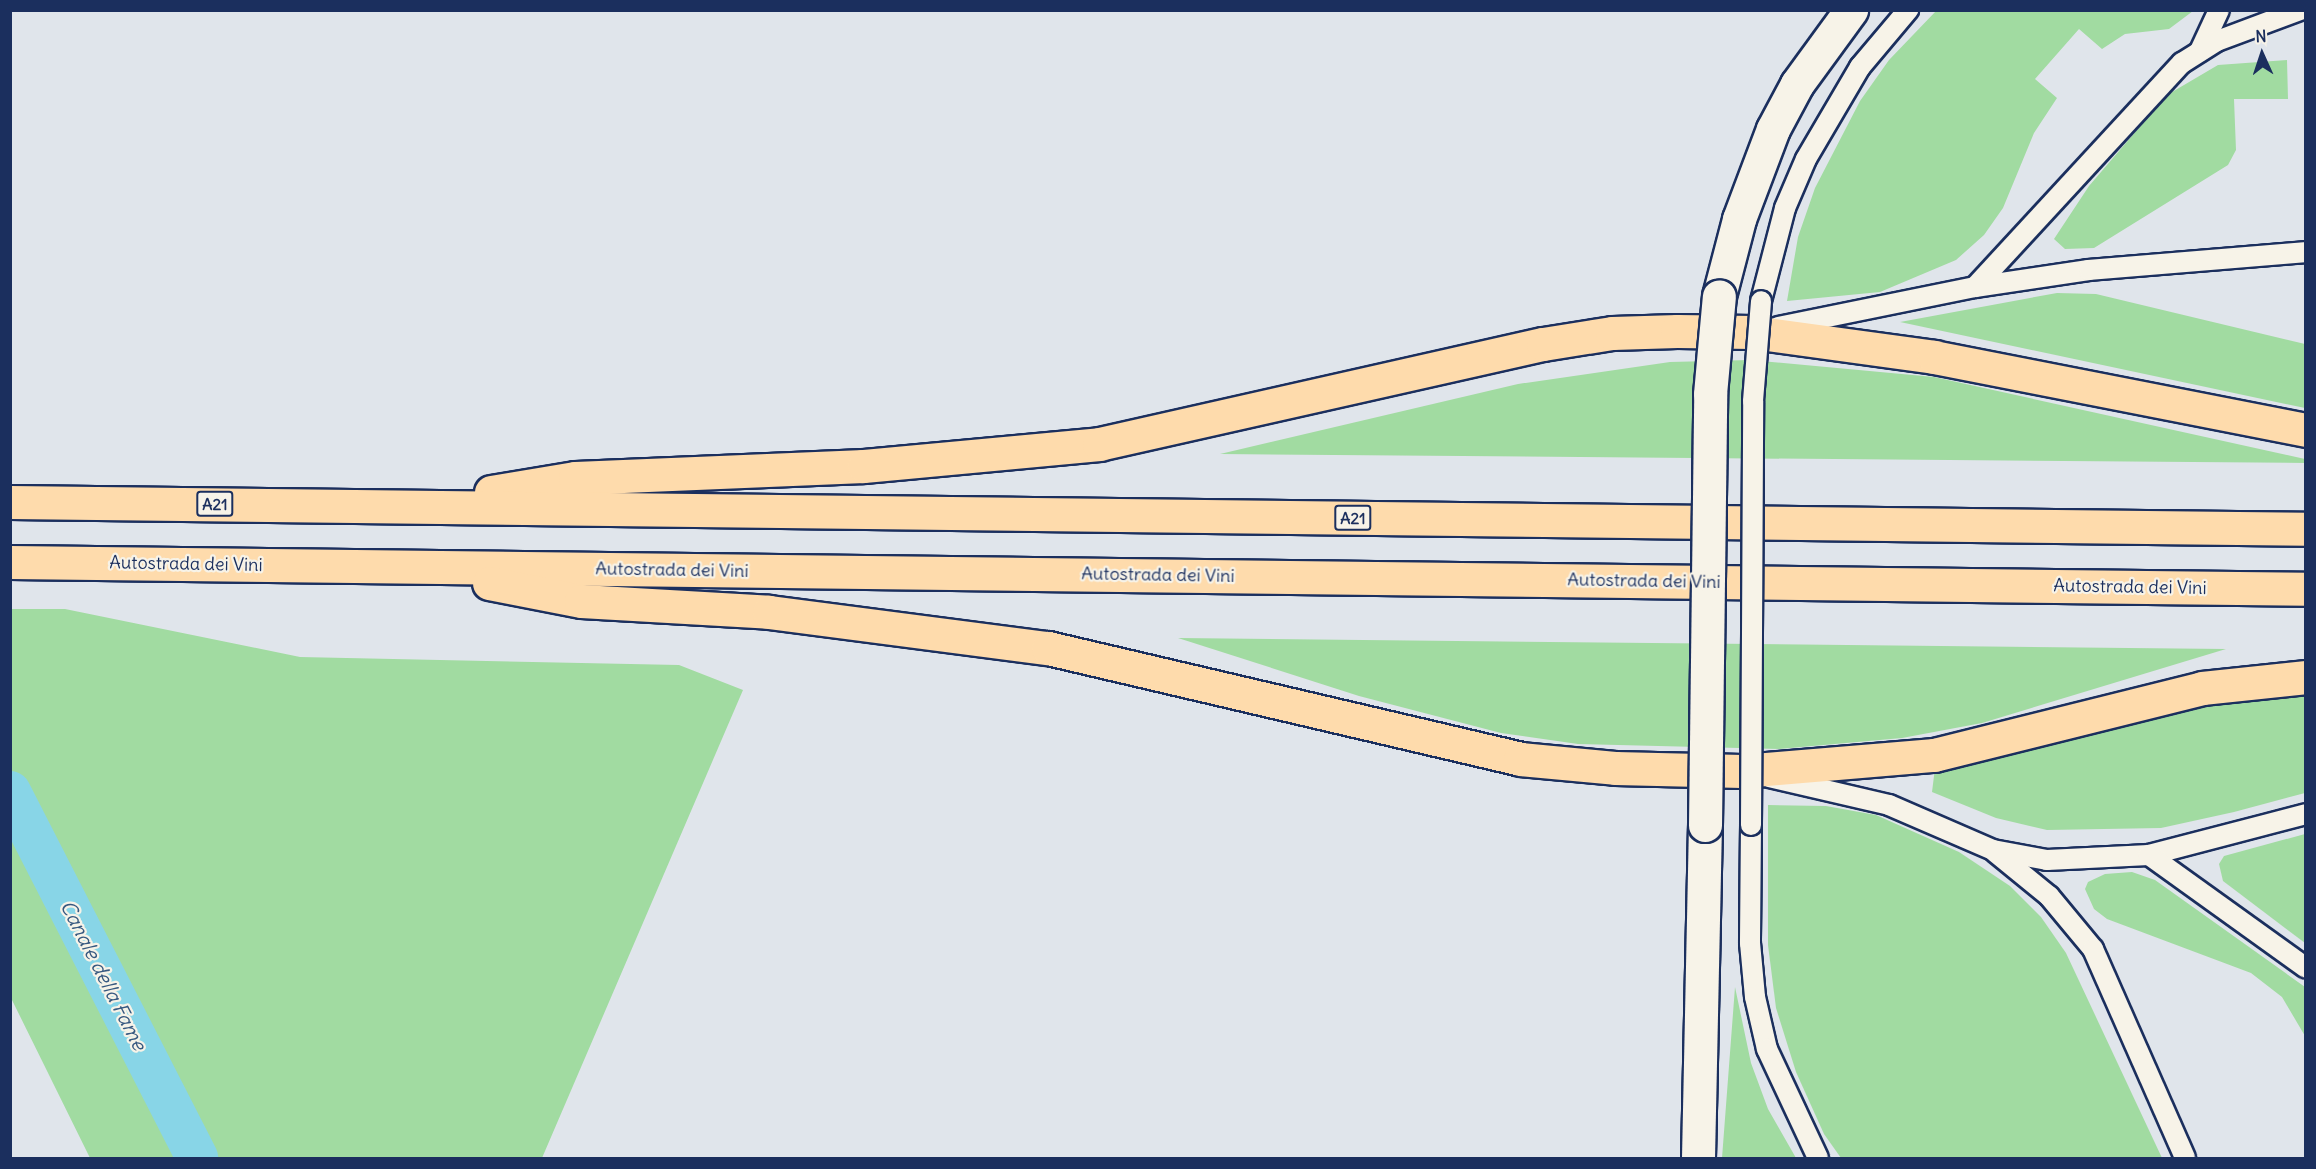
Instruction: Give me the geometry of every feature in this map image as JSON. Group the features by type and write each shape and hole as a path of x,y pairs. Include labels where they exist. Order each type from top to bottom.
{"highway":[{"path":"400,506 575,478 760,473 985,458 1087,445 1239,415 1543,344 1612,333 1757,317 1934,357 2306,430"},
{"name":"A21","path":"20,502 2306,529"},
{"name":"Autostrada dei Vini","path":"10,562 2306,589"},
{"path":"411,567 581,601 769,612 1048,648 1520,759 1615,768 1743,771 1934,755 2202,688 2306,677"}],"street":[{"path":"1698,1158 1710,394 1719,296 1739,219 1773,129 1797,84 1851,10"}],"lane":[{"path":"1818,1158 1767,1049 1755,997 1750,944 1753,401 1757,317 1785,208 1806,159 1860,67 1908,10"},
{"path":"2200,51 2219,10"},
{"path":"1975,288 2161,82 2200,51 2253,26 2300,10"},
{"path":"1757,317 1975,288 2089,270 2306,252"},
{"path":"1743,771 1889,805 1993,850 2047,860 2149,855 2306,814"},
{"path":"1993,850 2049,896 2092,949 2185,1158"},
{"path":"2149,855 2306,968"}],"green space":[{"path":"1936,11 2193,11 2169,29 2125,34 2102,49 2079,29 2035,79 2057,98 2034,133 2003,208 1984,235 1956,260 1880,292 1787,301 1798,237 1815,188 1860,101 1889,60"},
{"path":"2287,60 2288,99 2234,99 2236,150 2228,165 2094,248 2065,249 2054,239 2089,186 2167,95 2218,65"},
{"path":"2057,293 2096,294 2305,344 2305,408 1900,322"},
{"path":"1750,360 1934,377 2305,459 2306,463 1220,454 1518,384 1670,362"},
{"path":"11,609 65,609 300,657 679,665 743,690 542,1158 90,1158 11,998"},
{"path":"1178,638 2226,649 1982,723 1902,738 1779,749 1578,744 1501,733 1359,696"},
{"path":"2305,696 2305,793 2234,812 2161,828 2047,830 1996,818 1932,792 1935,768 2211,701"},
{"path":"1768,805 1826,806 1876,815 1959,852 2010,886 2041,917 2066,953 2162,1158 1841,1158 1824,1134 1796,1072 1776,1008 1768,945"},
{"path":"2306,834 2305,943 2223,881 2219,864 2224,856"},
{"path":"2132,872 2155,880 2305,987 2305,1036 2282,997 2251,973 2107,919 2094,909 2085,889 2088,882 2105,874"},
{"path":"1735,987 1751,1063 1768,1109 1796,1158 1722,1158"}],"waterway":[{"name":"Canale della Fame","path":"10,792 197,1158"}]}
